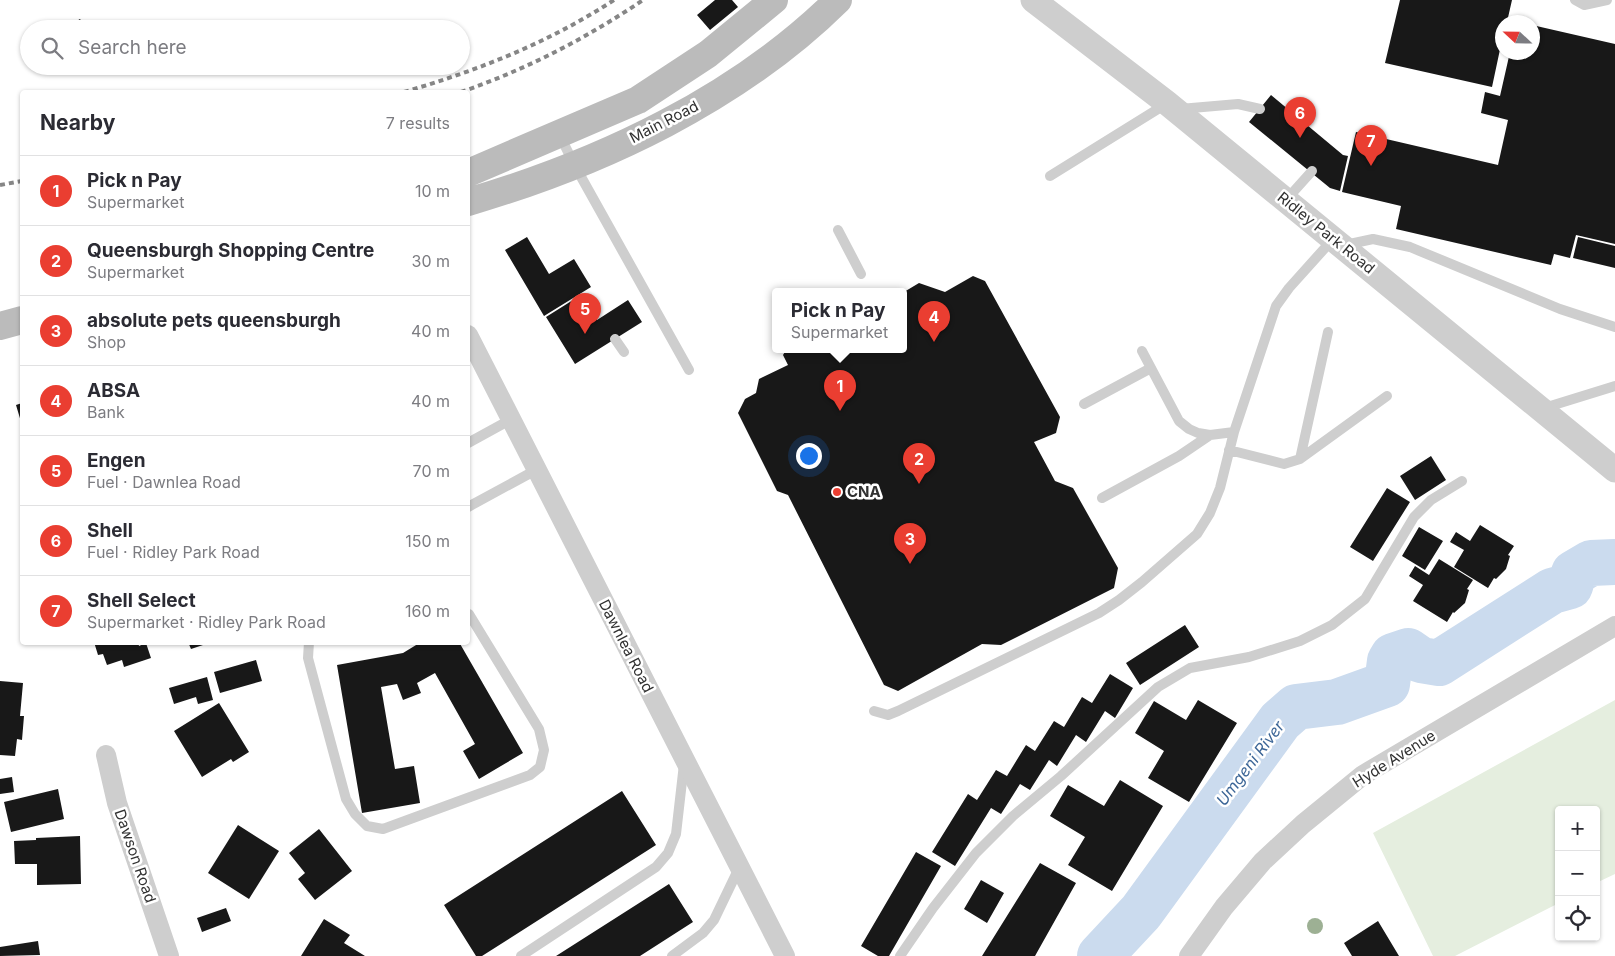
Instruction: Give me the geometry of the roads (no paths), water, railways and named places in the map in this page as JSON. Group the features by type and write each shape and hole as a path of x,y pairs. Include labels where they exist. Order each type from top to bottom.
{"main road":[{"name":"Main Road","path":"470,172 638,100 708,54 774,0"},
{"name":"Main Road","path":"470,201 575,166 656,128 717,94 770,59 838,0"},
{"path":"0,326 20,321"}],"street":[{"name":"Ridley Park Road","path":"1036,1 1170,106 1615,470"},
{"name":"Dawnlea Road","path":"470,347 536,470 785,956"},
{"name":"Hyde Avenue","path":"1189,956 1224,908 1263,861 1303,824 1363,775 1615,626"},
{"name":"Dawson Road","path":"106,755 116,804 169,956"}],"lane":[{"path":"1576,0 1584,5 1607,0"},
{"path":"1050,176 1170,106 1238,104 1260,109"},
{"path":"559,134 689,370"},
{"path":"1286,200 1312,171"},
{"path":"838,230 861,274"},
{"path":"874,711 888,715 898,712 1099,613 1119,600 1197,534 1210,513 1220,488 1234,432 1276,306 1295,280 1337,243 1373,239 1410,247 1560,309 1615,327"},
{"path":"1300,459 1328,332"},
{"path":"615,339 624,352"},
{"path":"1142,351 1179,421 1190,429 1210,435 1234,432"},
{"path":"1084,404 1151,368"},
{"path":"1540,409 1615,386"},
{"path":"1229,450 1284,464 1300,459 1387,396"},
{"path":"470,441 510,420"},
{"path":"1102,498 1179,456 1210,435"},
{"path":"470,506 536,470"},
{"path":"900,956 933,908 976,853 1013,816 1061,776 1158,687 1190,668 1249,657 1300,640 1332,625 1365,599 1414,516 1431,500 1462,481"},
{"path":"309,645 308,658 346,799 355,814 367,826 383,829 530,775 540,767 544,750 538,729 470,616"},
{"path":"521,956 656,867 668,853 676,834 685,761"},
{"path":"672,956 703,933 714,920 740,868"}],"waterway":[{"name":"Umgeni River","path":"1100,956 1141,912 1280,721 1296,707 1337,702 1387,684 1390,661 1393,656 1408,651 1421,660 1439,663 1552,591 1570,586 1574,573 1591,563 1615,562"}],"railway":[{"path":"470,70 538,42 614,0"},
{"path":"466,90 509,74 555,52 643,0"},
{"path":"410,90 456,75"},
{"path":"0,185 20,181"}],"place":[{"name":"Shell","path":"1300,138"},
{"name":"Shell Select","path":"1371,166"},
{"name":"Engen","path":"585,334"},
{"name":"ABSA","path":"934,342"},
{"name":"Pick n Pay","path":"840,411"},
{"name":"Queensburgh Shopping Centre","path":"919,484"},
{"name":"CNA","path":"837,492"},
{"name":"absolute pets queensburgh","path":"910,564"}]}
